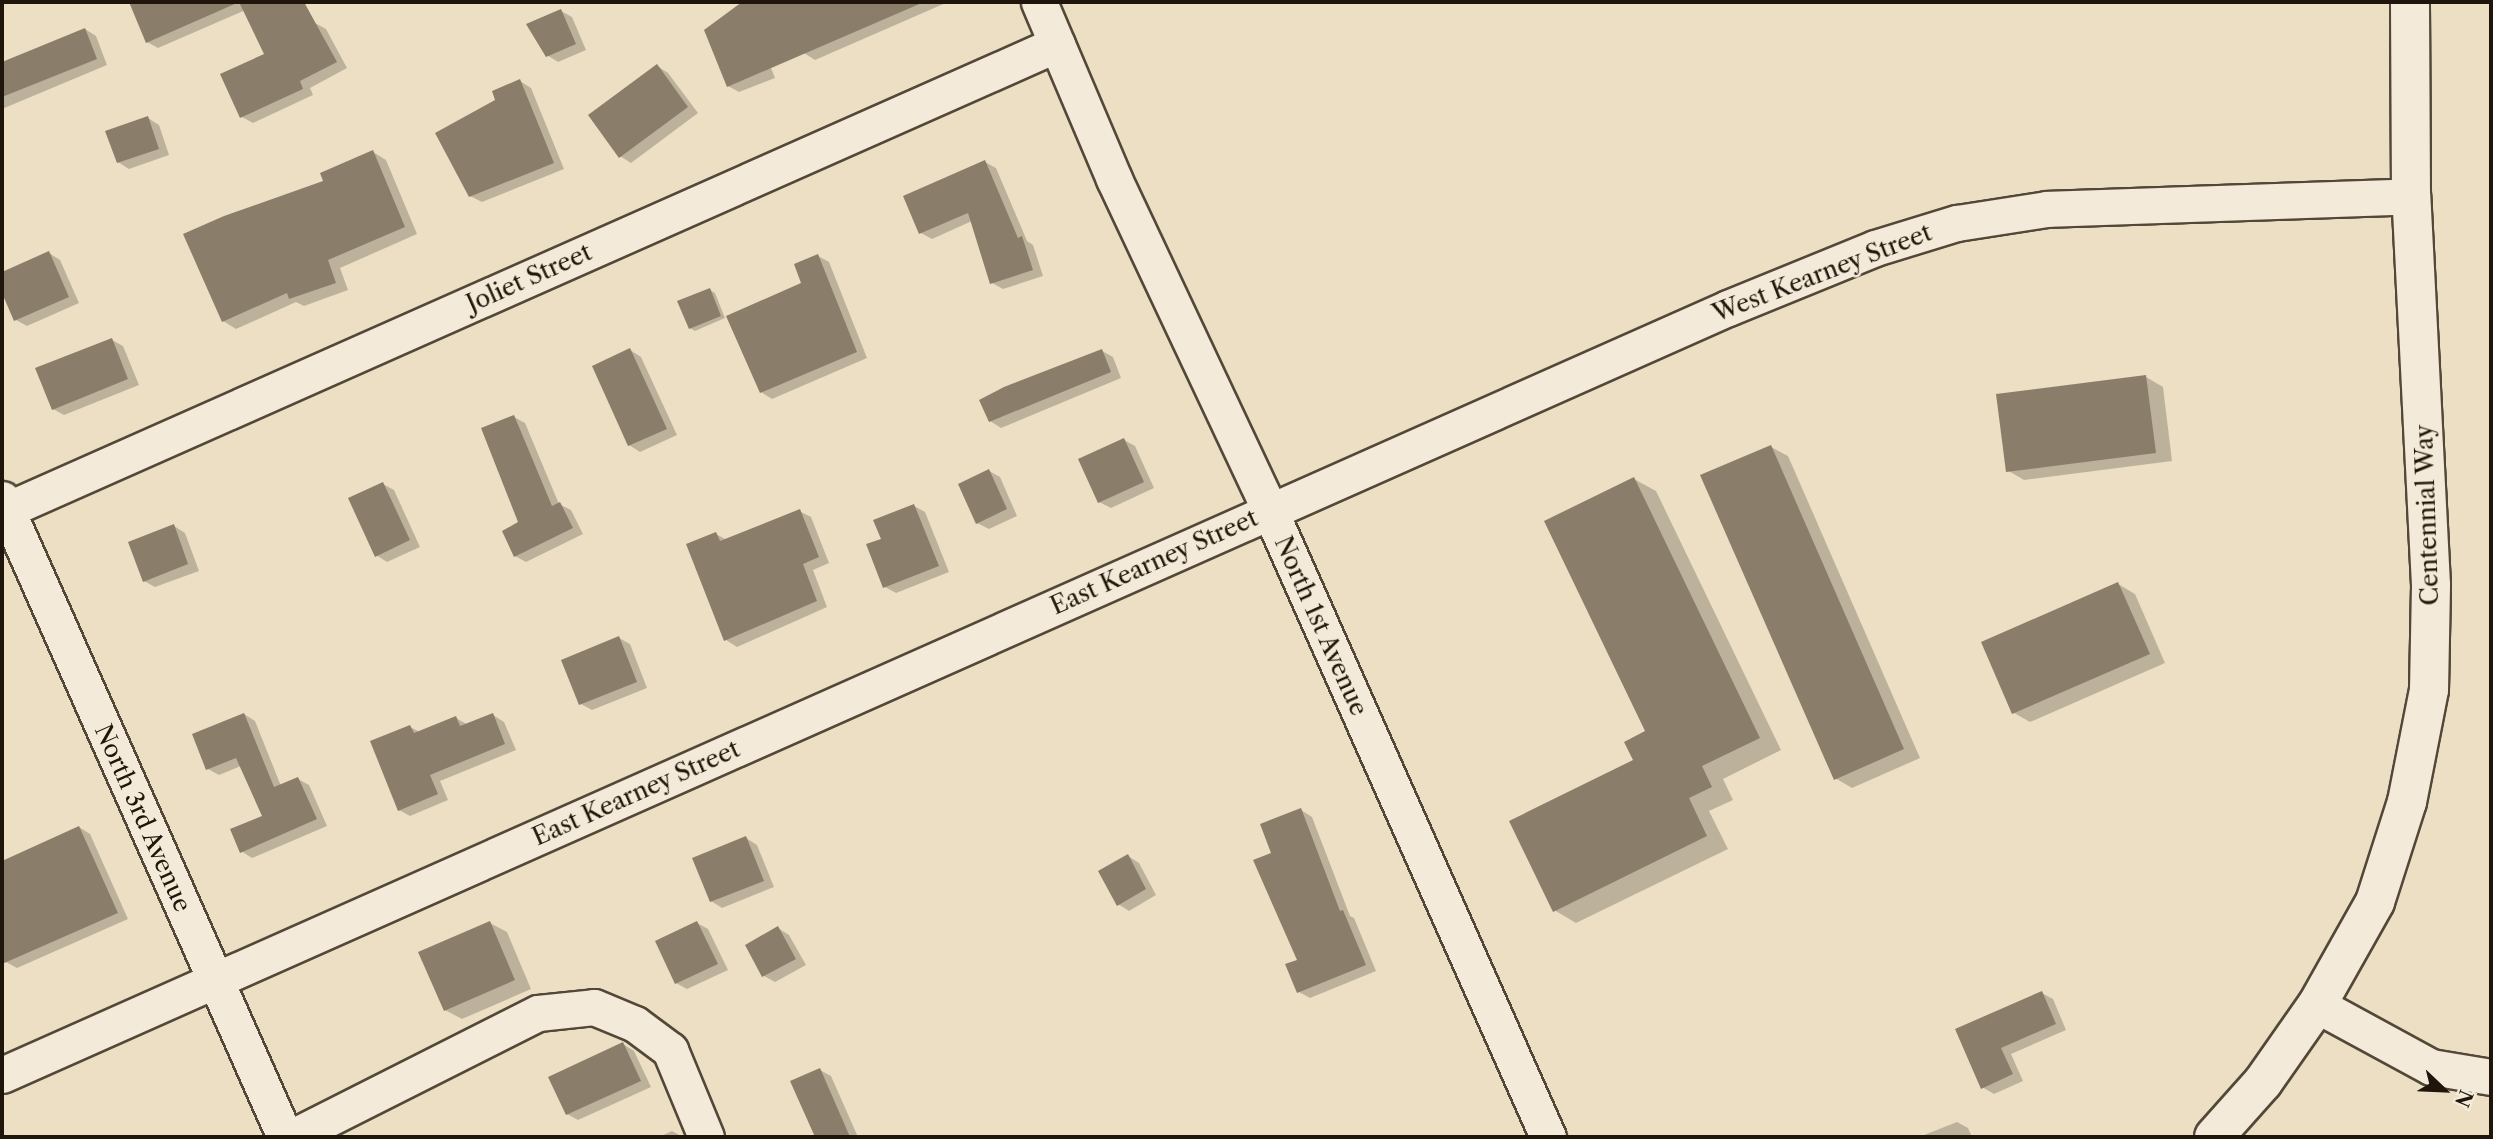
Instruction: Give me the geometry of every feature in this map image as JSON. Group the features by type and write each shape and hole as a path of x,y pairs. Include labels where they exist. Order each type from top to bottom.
{"main road":[{"name":"Centennial Way","path":"2214,1137 2263,1082 2317,1006 2375,902 2407,802 2429,690 2431,585 2412,196 2410,2"}],"street":[{"name":"North 1st Avenue","path":"1039,2 1114,179 1270,511 1548,1137"},
{"name":"Joliet Street","path":"3,507 1056,44"},
{"name":"West Kearney Street","path":"1270,511 1728,308 1875,248 1956,223 2047,209 2412,196"},
{"name":"North 3rd Avenue","path":"3,507 285,1137"},
{"name":"East Kearney Street","path":"2,1075 1270,511"},
{"path":"2317,1006 2431,1067 2491,1077"},
{"path":"292,1137 538,1013 594,1007 635,1024 670,1050 706,1137"}],"building":[{"path":"129,2 236,2 237,3 146,43"},
{"path":"239,2 304,2 337,62 300,81 303,89 240,118 220,74 264,54"},
{"path":"742,2 924,2 727,87 704,30"},
{"path":"561,9 576,44 546,57 526,24"},
{"path":"85,28 97,59 2,97 2,62"},
{"path":"657,64 688,107 619,158 588,115"},
{"path":"520,79 554,163 469,197 435,133 495,100 492,91"},
{"path":"148,116 159,149 117,163 105,131"},
{"path":"373,150 405,227 328,260 336,283 289,299 287,293 222,322 183,234 224,216 323,181 320,173"},
{"path":"985,160 1018,238 1022,236 1033,270 990,284 968,213 919,234 903,196"},
{"path":"49,251 69,297 14,321 2,293 2,272"},
{"path":"818,254 857,352 760,393 726,316 801,283 794,264"},
{"path":"710,288 721,316 689,329 677,301"},
{"path":"112,338 128,379 52,410 35,368"},
{"path":"630,348 667,429 628,446 592,366"},
{"path":"1102,349 1111,372 989,422 979,400 1004,387"},
{"path":"2146,375 2156,453 2006,472 1996,394"},
{"path":"514,415 552,506 560,502 573,528 514,557 502,531 518,522 481,428"},
{"path":"1124,438 1144,482 1098,503 1078,459"},
{"path":"1771,445 1904,749 1834,780 1700,475"},
{"path":"989,469 1007,509 976,524 958,484"},
{"path":"1634,477 1760,738 1702,766 1712,787 1689,798 1707,836 1553,912 1509,821 1633,760 1624,742 1645,731 1544,521"},
{"path":"383,482 410,540 375,557 348,498"},
{"path":"914,504 939,566 883,588 866,544 881,539 873,520"},
{"path":"800,509 819,557 803,564 817,601 724,641 686,544 716,532 720,541"},
{"path":"174,524 188,564 143,582 128,542"},
{"path":"2118,582 2150,654 2012,714 1981,642"},
{"path":"619,636 637,682 579,705 561,660"},
{"path":"244,713 274,787 298,777 317,819 240,853 230,829 262,816 236,758 206,770 192,734"},
{"path":"493,713 505,744 430,775 438,794 398,811 370,741 410,725 414,733 456,716 460,726"},
{"path":"1301,808 1340,911 1343,910 1366,965 1297,993 1285,964 1297,960 1253,860 1271,853 1260,824"},
{"path":"79,826 118,913 2,964 2,861"},
{"path":"746,836 764,881 710,902 692,858"},
{"path":"1128,854 1146,889 1117,906 1098,871"},
{"path":"490,921 515,980 444,1011 418,952"},
{"path":"697,921 718,964 675,984 655,941"},
{"path":"778,926 796,959 762,977 745,945"},
{"path":"2042,991 2056,1024 2001,1048 2013,1074 1981,1089 1955,1029"},
{"path":"623,1042 641,1081 566,1115 548,1077"},
{"path":"820,1068 850,1137 815,1137 790,1081"}]}
